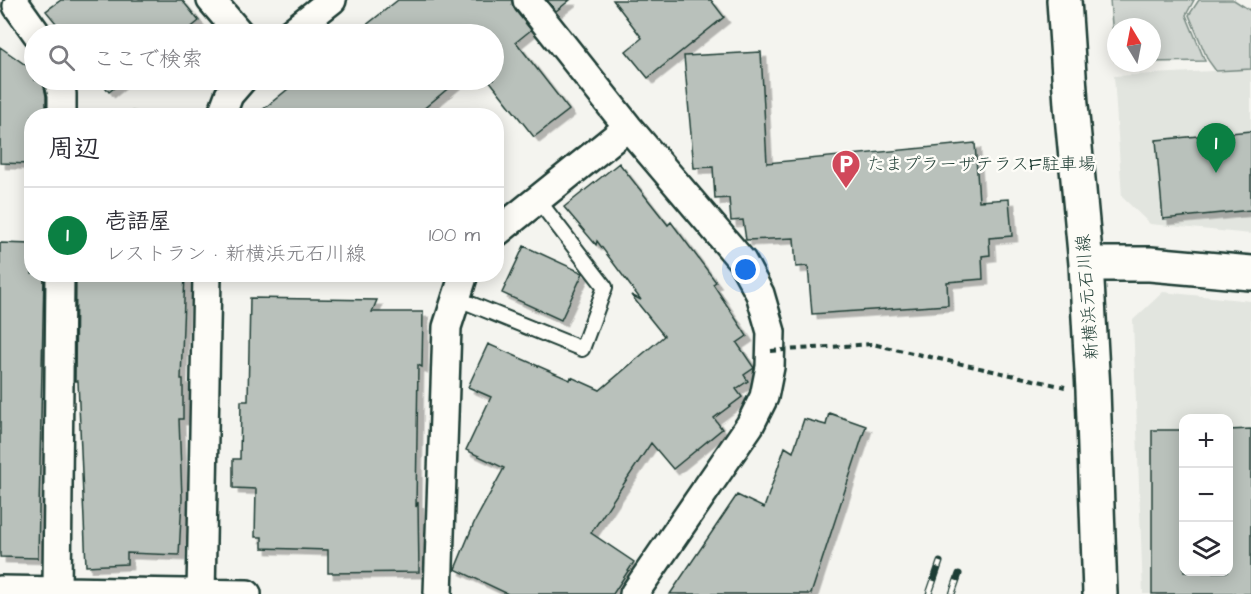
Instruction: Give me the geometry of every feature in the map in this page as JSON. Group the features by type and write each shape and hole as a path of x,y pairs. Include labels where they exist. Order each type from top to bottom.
{"street":[{"path":"211,0 231,24"},
{"path":"302,24 332,0"},
{"path":"527,0 628,127 742,261 760,294 771,333 770,367 764,398 750,425 633,594"},
{"name":"新横浜元石川線","path":"1064,0 1086,264 1100,594"},
{"path":"14,10 27,24"},
{"path":"61,90 62,108"},
{"path":"224,108 234,90"},
{"path":"504,227 628,127"},
{"path":"1086,264 1150,264 1251,273"},
{"path":"57,591 60,282"},
{"path":"201,593 207,282"},
{"path":"438,594 447,327 460,286"},
{"path":"0,590 247,594"}],"lane":[{"path":"460,286 582,349 605,287 538,200"}],"path":[{"path":"771,351 873,344 1065,387"}],"shaded area":[{"path":"1110,0 1194,0 1186,15 1205,61 1161,62 1161,18 1111,18"},
{"path":"1199,0 1234,0 1251,11 1251,69 1216,71 1208,60 1189,15"},
{"path":"1251,69 1251,234 1150,224 1122,197 1114,76"},
{"path":"1163,292 1251,301 1251,594 1143,594 1133,320"}],"building":[{"path":"61,0 182,0 199,21 195,24 57,24 46,11"},
{"path":"398,0 512,0 515,10 531,30 516,42 569,110 534,137 497,90 504,90 504,24 368,24"},
{"path":"547,0 570,0 556,11"},
{"path":"613,0 711,0 724,17 648,78 626,51 642,38"},
{"path":"0,47 24,64 24,90 45,90 46,108 24,108 24,164 0,163"},
{"name":"たまプラーザテラスF駐車場","path":"761,52 767,163 975,143 979,201 1009,199 1012,236 989,238 990,255 982,256 983,279 947,282 948,305 812,314 808,266 796,267 794,238 746,240 743,220 731,221 729,198 715,199 713,167 694,168 684,56"},
{"path":"287,90 446,90 425,108 265,108"},
{"path":"1251,131 1251,210 1163,219 1156,140"},
{"path":"619,163 668,225 671,222 716,282 713,284 747,336 737,343 754,368 744,375 748,381 736,389 742,397 714,418 722,429 673,469 651,443 591,533 634,562 613,594 508,594 455,569 474,523 504,468 466,450 491,397 468,387 488,344 570,380 571,377 600,390 664,336 631,295 641,300 597,241 596,245 564,207"},
{"path":"0,243 24,244 24,282 44,282 38,558 0,557"},
{"path":"524,246 583,273 561,320 502,293"},
{"path":"76,282 185,282 181,379 183,379 183,419 179,419 182,498 179,555 127,553 127,564 86,566 78,381 75,381"},
{"path":"250,298 377,300 372,312 423,312 422,367 418,365 416,507 418,502 419,572 328,573 328,550 262,548 262,537 255,537 256,489 233,488 233,459 240,459 241,401 248,401"},
{"path":"829,413 866,426 811,594 670,594 737,495 764,508 785,447 793,452 804,419 826,425"},
{"path":"1251,429 1251,594 1152,594 1152,430 1179,430 1179,576 1233,576 1233,430"}],"railway":[{"path":"929,594 940,562"},
{"path":"952,594 959,574"}],"place":[{"name":"壱語屋","path":"1216,173"},
{"name":"たまプラーザテラスF駐車場","path":"846,190"}]}
